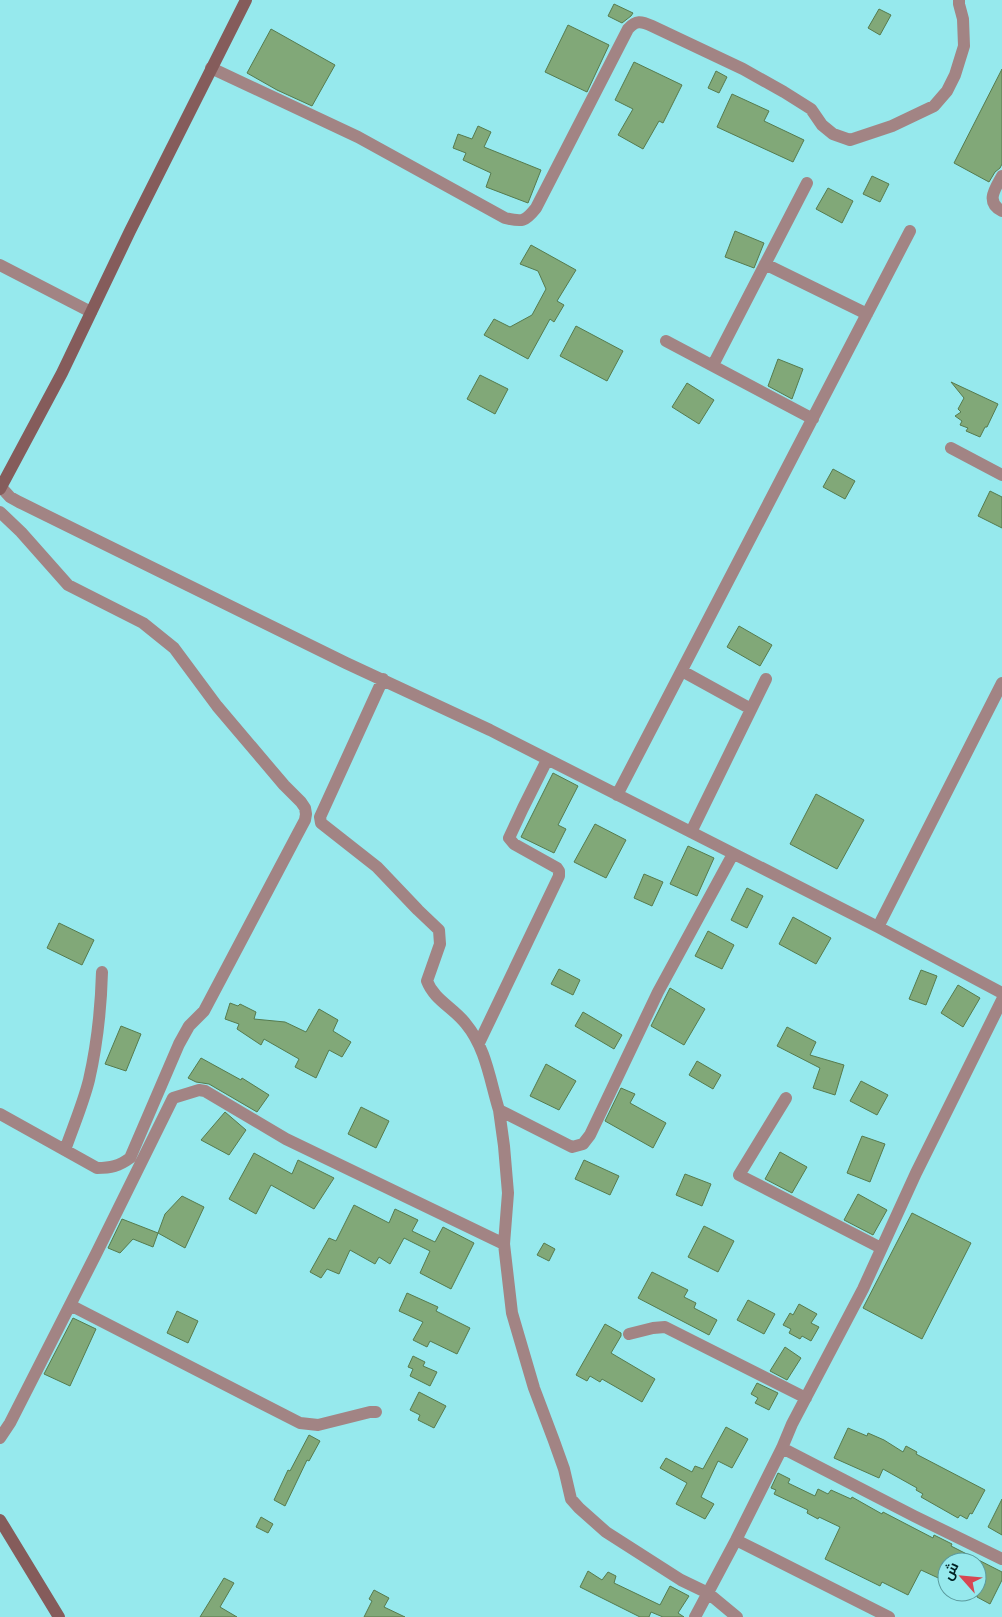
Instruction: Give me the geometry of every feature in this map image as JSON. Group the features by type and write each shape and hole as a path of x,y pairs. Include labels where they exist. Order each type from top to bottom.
{"main road":[{"path":"0,487 62,373 246,0"},
{"path":"0,1520 59,1617"}],"street":[{"path":"211,68 358,137 505,218 522,221 529,217 536,208 628,30 635,22 640,21 652,26 743,69 810,109 822,125 833,134 850,140 892,126 934,106 947,91 955,75 964,46 963,20 959,0"},
{"path":"1002,176 992,202 995,207 1002,211"},
{"path":"713,366 807,183"},
{"path":"617,794 910,231"},
{"path":"765,264 867,314"},
{"path":"0,265 92,312"},
{"path":"666,341 813,419"},
{"path":"951,448 1002,475"},
{"path":"0,487 10,497 19,502 346,663 490,730 878,927 1002,993"},
{"path":"0,512 21,532 68,585 143,623 174,648 217,706 284,785 301,802 306,814 305,820 204,1011 189,1026 179,1044 130,1158 117,1166 97,1168 0,1114"},
{"path":"682,671 751,709"},
{"path":"382,680 320,818 321,823 377,867 439,930 440,944 427,981 431,991 465,1022 479,1043 499,1110 508,1194 504,1244 512,1313 534,1388 564,1469 571,1499 606,1532 681,1580 708,1593 737,1617"},
{"path":"690,832 766,680"},
{"path":"878,927 1002,683"},
{"path":"479,1043 559,876 558,868 514,844 510,838 547,760"},
{"path":"499,1110 572,1147 583,1144 590,1135 658,992 733,854"},
{"path":"65,1150 89,1081 99,1021 102,972"},
{"path":"696,1617 782,1448 792,1424 863,1289 916,1173 1002,1000"},
{"path":"0,1438 10,1423 70,1305 171,1101 176,1097 199,1090 205,1091 286,1139 504,1244"},
{"path":"786,1098 739,1175 881,1248"},
{"path":"70,1305 300,1423 318,1425 376,1412"},
{"path":"628,1334 665,1327 806,1398"},
{"path":"782,1448 1002,1559"},
{"path":"736,1540 890,1617"}],"building":[{"path":"614,4 633,13 622,23 608,16"},
{"path":"879,9 891,15 880,35 868,28"},
{"path":"568,25 609,45 587,92 545,72"},
{"path":"271,29 335,65 312,106 277,90 247,73"},
{"path":"634,62 682,85 663,123 659,121 643,149 618,135 633,109 615,100"},
{"path":"1002,69 1002,164 989,182 954,163"},
{"path":"716,71 727,77 719,93 708,88"},
{"path":"732,94 769,111 764,121 804,140 793,162 717,127"},
{"path":"478,126 491,132 484,147 541,170 528,203 486,187 491,173 463,160 466,153 453,148 458,134 472,139"},
{"path":"872,176 889,184 880,202 863,194"},
{"path":"828,188 853,201 842,223 816,209"},
{"path":"735,231 764,243 754,268 725,257"},
{"path":"531,245 576,270 557,301 564,305 554,322 550,319 528,359 484,335 494,319 510,327 532,315 546,289 538,271 520,264"},
{"path":"576,326 623,351 607,381 560,356"},
{"path":"778,359 803,369 792,399 768,386"},
{"path":"480,375 508,389 495,414 467,399"},
{"path":"951,382 998,404 980,437 966,431 968,428 960,425 962,421 955,416 961,412 958,409 964,398"},
{"path":"687,383 714,400 699,424 672,407"},
{"path":"833,469 855,481 845,499 823,487"},
{"path":"990,491 1002,497 1002,528 978,516"},
{"path":"739,626 772,645 760,666 727,647"},
{"path":"553,773 578,786 558,825 566,829 554,853 521,837"},
{"path":"816,794 864,820 837,869 790,844"},
{"path":"595,824 626,840 606,878 574,862"},
{"path":"688,846 714,858 697,896 670,884"},
{"path":"644,874 663,882 652,906 634,898"},
{"path":"747,888 763,896 747,928 731,920"},
{"path":"793,917 831,938 816,964 779,944"},
{"path":"59,923 94,940 82,965 47,948"},
{"path":"708,931 734,945 722,969 695,956"},
{"path":"559,969 580,980 573,995 551,984"},
{"path":"921,970 937,976 926,1005 909,999"},
{"path":"958,985 980,998 963,1027 941,1013"},
{"path":"670,988 705,1009 684,1045 651,1026"},
{"path":"230,1003 238,1006 240,1004 256,1012 254,1019 285,1022 306,1032 319,1009 338,1020 333,1031 351,1042 342,1057 329,1050 316,1078 295,1067 299,1059 264,1039 261,1045 237,1029 239,1024 225,1019"},
{"path":"583,1012 622,1035 614,1049 575,1026"},
{"path":"121,1026 141,1034 126,1071 105,1064"},
{"path":"787,1027 816,1042 810,1055 844,1065 835,1095 813,1088 820,1068 777,1046"},
{"path":"201,1058 241,1080 242,1078 269,1095 257,1112 209,1084 196,1082 188,1078"},
{"path":"697,1061 721,1075 713,1089 689,1075"},
{"path":"546,1064 576,1081 559,1110 530,1096"},
{"path":"861,1081 888,1095 877,1115 850,1101"},
{"path":"621,1088 635,1094 630,1103 666,1123 653,1148 605,1121"},
{"path":"361,1107 389,1121 376,1148 348,1134"},
{"path":"225,1112 246,1130 229,1155 201,1140"},
{"path":"862,1136 885,1144 870,1182 847,1173"},
{"path":"780,1152 807,1167 792,1193 765,1179"},
{"path":"254,1153 292,1174 298,1160 334,1178 314,1209 271,1185 256,1214 229,1199"},
{"path":"584,1160 619,1176 610,1195 575,1179"},
{"path":"685,1174 711,1184 702,1206 676,1195"},
{"path":"858,1194 887,1210 873,1235 844,1220"},
{"path":"182,1196 204,1207 185,1248 158,1233 165,1214"},
{"path":"354,1205 389,1223 395,1209 418,1220 412,1231 435,1242 443,1227 474,1243 451,1289 420,1273 430,1251 404,1238 390,1264 379,1257 375,1264 350,1250 339,1274 327,1269 321,1278 310,1272 329,1238 336,1241"},
{"path":"912,1213 971,1243 922,1339 863,1308"},
{"path":"122,1219 158,1233 153,1247 133,1239 120,1253 108,1248"},
{"path":"704,1226 734,1241 718,1272 688,1257"},
{"path":"544,1243 555,1249 549,1261 537,1255"},
{"path":"652,1272 688,1290 684,1297 696,1303 694,1308 717,1320 709,1335 638,1298"},
{"path":"407,1293 438,1307 436,1311 470,1328 457,1354 430,1341 427,1347 413,1340 423,1322 399,1311"},
{"path":"748,1300 775,1314 764,1334 737,1320"},
{"path":"799,1304 817,1314 811,1323 819,1327 811,1341 802,1336 800,1339 789,1333 791,1329 783,1325 790,1313 793,1315"},
{"path":"177,1311 198,1321 188,1343 167,1333"},
{"path":"73,1318 96,1329 70,1386 44,1374"},
{"path":"605,1324 621,1333 611,1353 655,1379 642,1402 602,1379 600,1382 590,1376 587,1381 576,1375"},
{"path":"785,1347 801,1358 787,1380 770,1371"},
{"path":"413,1356 425,1362 423,1366 437,1372 430,1386 410,1376 413,1369 408,1367"},
{"path":"757,1383 778,1393 769,1410 755,1403 758,1398 751,1394"},
{"path":"419,1392 446,1406 434,1428 418,1420 420,1415 410,1410"},
{"path":"726,1427 748,1439 732,1468 718,1461 701,1497 714,1504 705,1519 676,1504 687,1483 660,1468 666,1458 692,1472 695,1466 703,1469"},
{"path":"848,1428 867,1436 868,1433 903,1452 906,1446 917,1452 916,1454 985,1490 972,1514 970,1513 967,1519 960,1515 958,1518 921,1497 923,1494 916,1490 917,1488 883,1469 879,1478 834,1458"},
{"path":"309,1435 320,1441 309,1461 307,1460 285,1506 274,1500 288,1470 290,1471"},
{"path":"778,1473 790,1479 788,1483 815,1496 818,1489 828,1494 831,1490 851,1499 852,1497 882,1514 883,1512 933,1538 934,1535 963,1552 937,1552 937,1577 921,1570 908,1595 882,1582 880,1586 825,1559 840,1527 807,1513 808,1510 774,1494 776,1490 771,1488"},
{"path":"1002,1499 1002,1535 988,1527"},
{"path":"261,1517 273,1524 268,1533 256,1527"},
{"path":"987,1564 1002,1572 1002,1580 990,1604 986,1602"},
{"path":"588,1571 602,1580 608,1572 616,1576 614,1583 660,1605 670,1586 689,1596 678,1613 684,1617 663,1617 651,1612 649,1617 640,1617 580,1587"},
{"path":"224,1578 234,1583 220,1607 237,1617 200,1617"},
{"path":"374,1590 389,1598 384,1607 405,1617 364,1617 372,1601 369,1599"}]}
